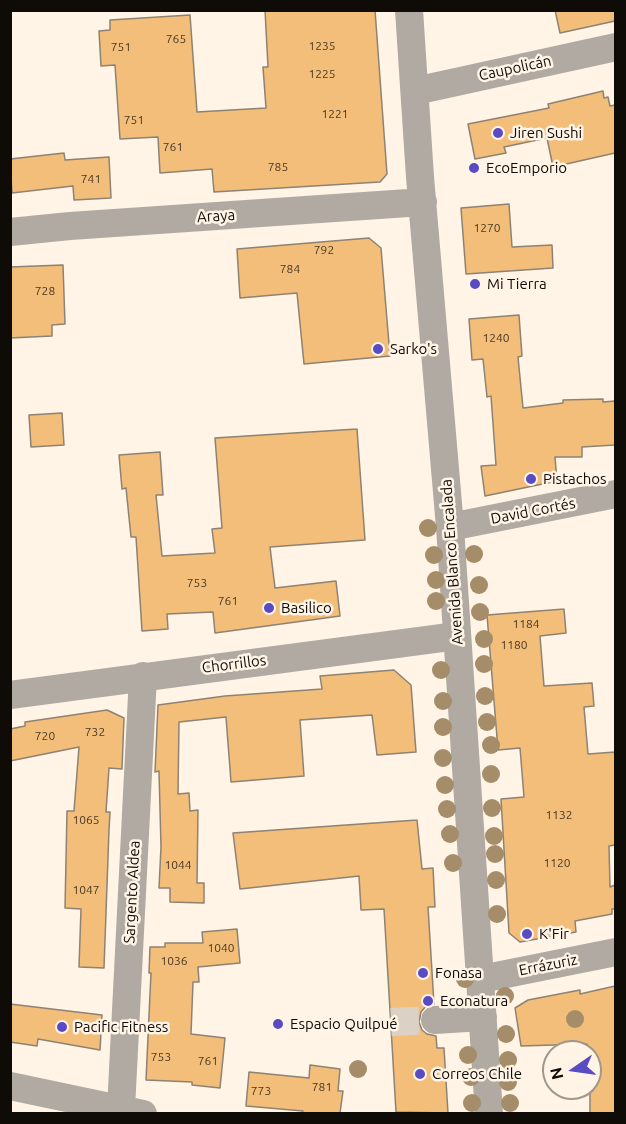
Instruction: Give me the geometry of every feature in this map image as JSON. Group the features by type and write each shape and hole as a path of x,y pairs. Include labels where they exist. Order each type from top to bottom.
{"street":[{"name":"Avenida Blanco Encalada","path":"409,10 450,527 489,1113"},
{"name":"Caupolicán","path":"415,91 615,47"},
{"name":"Araya","path":"10,232 423,202"},
{"name":"David Cortés","path":"450,527 615,494"},
{"name":"Chorrillos","path":"10,695 457,636"},
{"name":"Sargento Aldea","path":"132,1111 143,676"},
{"name":"Errázuriz","path":"481,979 615,952"},
{"path":"435,1020 483,1017"},
{"path":"10,1086 132,1111"}],"building":[{"path":"265,10 375,10 387,174 380,182 214,192 212,169 160,173 158,137 120,139 115,65 101,66 99,31 110,30 110,20 190,15 197,112 266,108 263,67 268,67"},
{"path":"555,10 615,10 615,21 560,33"},
{"path":"603,91 604,98 608,97 610,106 615,105 615,153 553,167 547,138 504,147 506,153 475,159 468,124 549,108 548,104"},
{"path":"64,153 65,160 109,157 111,198 74,200 73,186 12,193 10,159"},
{"path":"509,204 512,247 552,245 553,268 466,274 461,208"},
{"path":"369,238 381,248 390,356 304,364 297,293 240,298 237,249"},
{"path":"63,265 65,324 52,325 52,336 10,338 10,267"},
{"path":"519,315 522,356 518,357 523,408 563,403 563,400 615,401 615,445 582,447 582,457 555,457 557,481 485,496 481,466 496,465 491,396 487,397 483,359 472,360 469,319"},
{"path":"62,413 64,445 31,447 29,415"},
{"path":"357,429 365,540 270,547 275,588 336,581 340,616 215,633 213,612 167,614 168,629 142,631 136,537 131,537 126,488 122,489 119,455 160,452 163,495 156,495 162,556 215,553 212,529 222,528 215,438"},
{"path":"564,609 566,633 540,636 544,686 592,683 594,706 584,707 588,754 615,752 615,845 609,846 610,887 615,885 615,909 612,909 612,914 575,921 576,932 520,942 509,933 501,799 524,797 520,748 498,750 487,615"},
{"path":"394,670 411,685 416,752 377,755 372,715 300,720 304,776 231,782 226,717 179,722 178,794 189,793 190,811 198,810 197,883 204,883 204,903 170,902 170,888 159,888 161,847 159,771 155,772 158,705 225,696 322,689 320,676"},
{"path":"107,710 124,718 122,769 109,768 106,812 110,812 104,968 79,967 81,909 65,908 67,811 74,811 79,747 10,761 10,729 25,726 25,722"},
{"path":"417,820 422,869 433,868 435,907 428,907 434,1004 426,1006 421,1012 419,1022 422,1030 436,1036 437,1048 444,1048 448,1113 396,1112 384,909 361,910 359,876 240,889 233,833"},
{"path":"237,929 240,963 198,967 199,982 193,982 191,1034 225,1038 220,1088 192,1085 192,1082 146,1080 150,947 165,947 165,943 203,943 202,932"},
{"path":"615,986 615,1113 590,1113 590,1100 602,1100 602,1040 542,1040 542,1045 521,1046 515,1008 528,1000 580,990 580,994"},
{"name":"Pacific Fitness","path":"10,1004 102,1015 100,1050 38,1039 37,1046 10,1042"},
{"path":"310,1065 340,1069 338,1091 343,1091 340,1113 302,1113 303,1111 246,1106 249,1072 309,1078"}],"tunnel":[{"path":"391,1022 435,1020"}],"place":[{"name":"Jiren Sushi","path":"498,133"},
{"name":"EcoEmporio","path":"474,168"},
{"name":"Mi Tierra","path":"475,284"},
{"name":"Sarko's","path":"378,349"},
{"name":"Pistachos","path":"531,479"},
{"name":"Basilico","path":"269,608"},
{"name":"K'Fir","path":"527,934"},
{"name":"Fonasa","path":"423,973"},
{"name":"Econatura","path":"428,1001"},
{"name":"Espacio Quilpué","path":"278,1024"},
{"name":"Pacific Fitness","path":"62,1027"},
{"name":"Correos Chile","path":"420,1074"}]}
